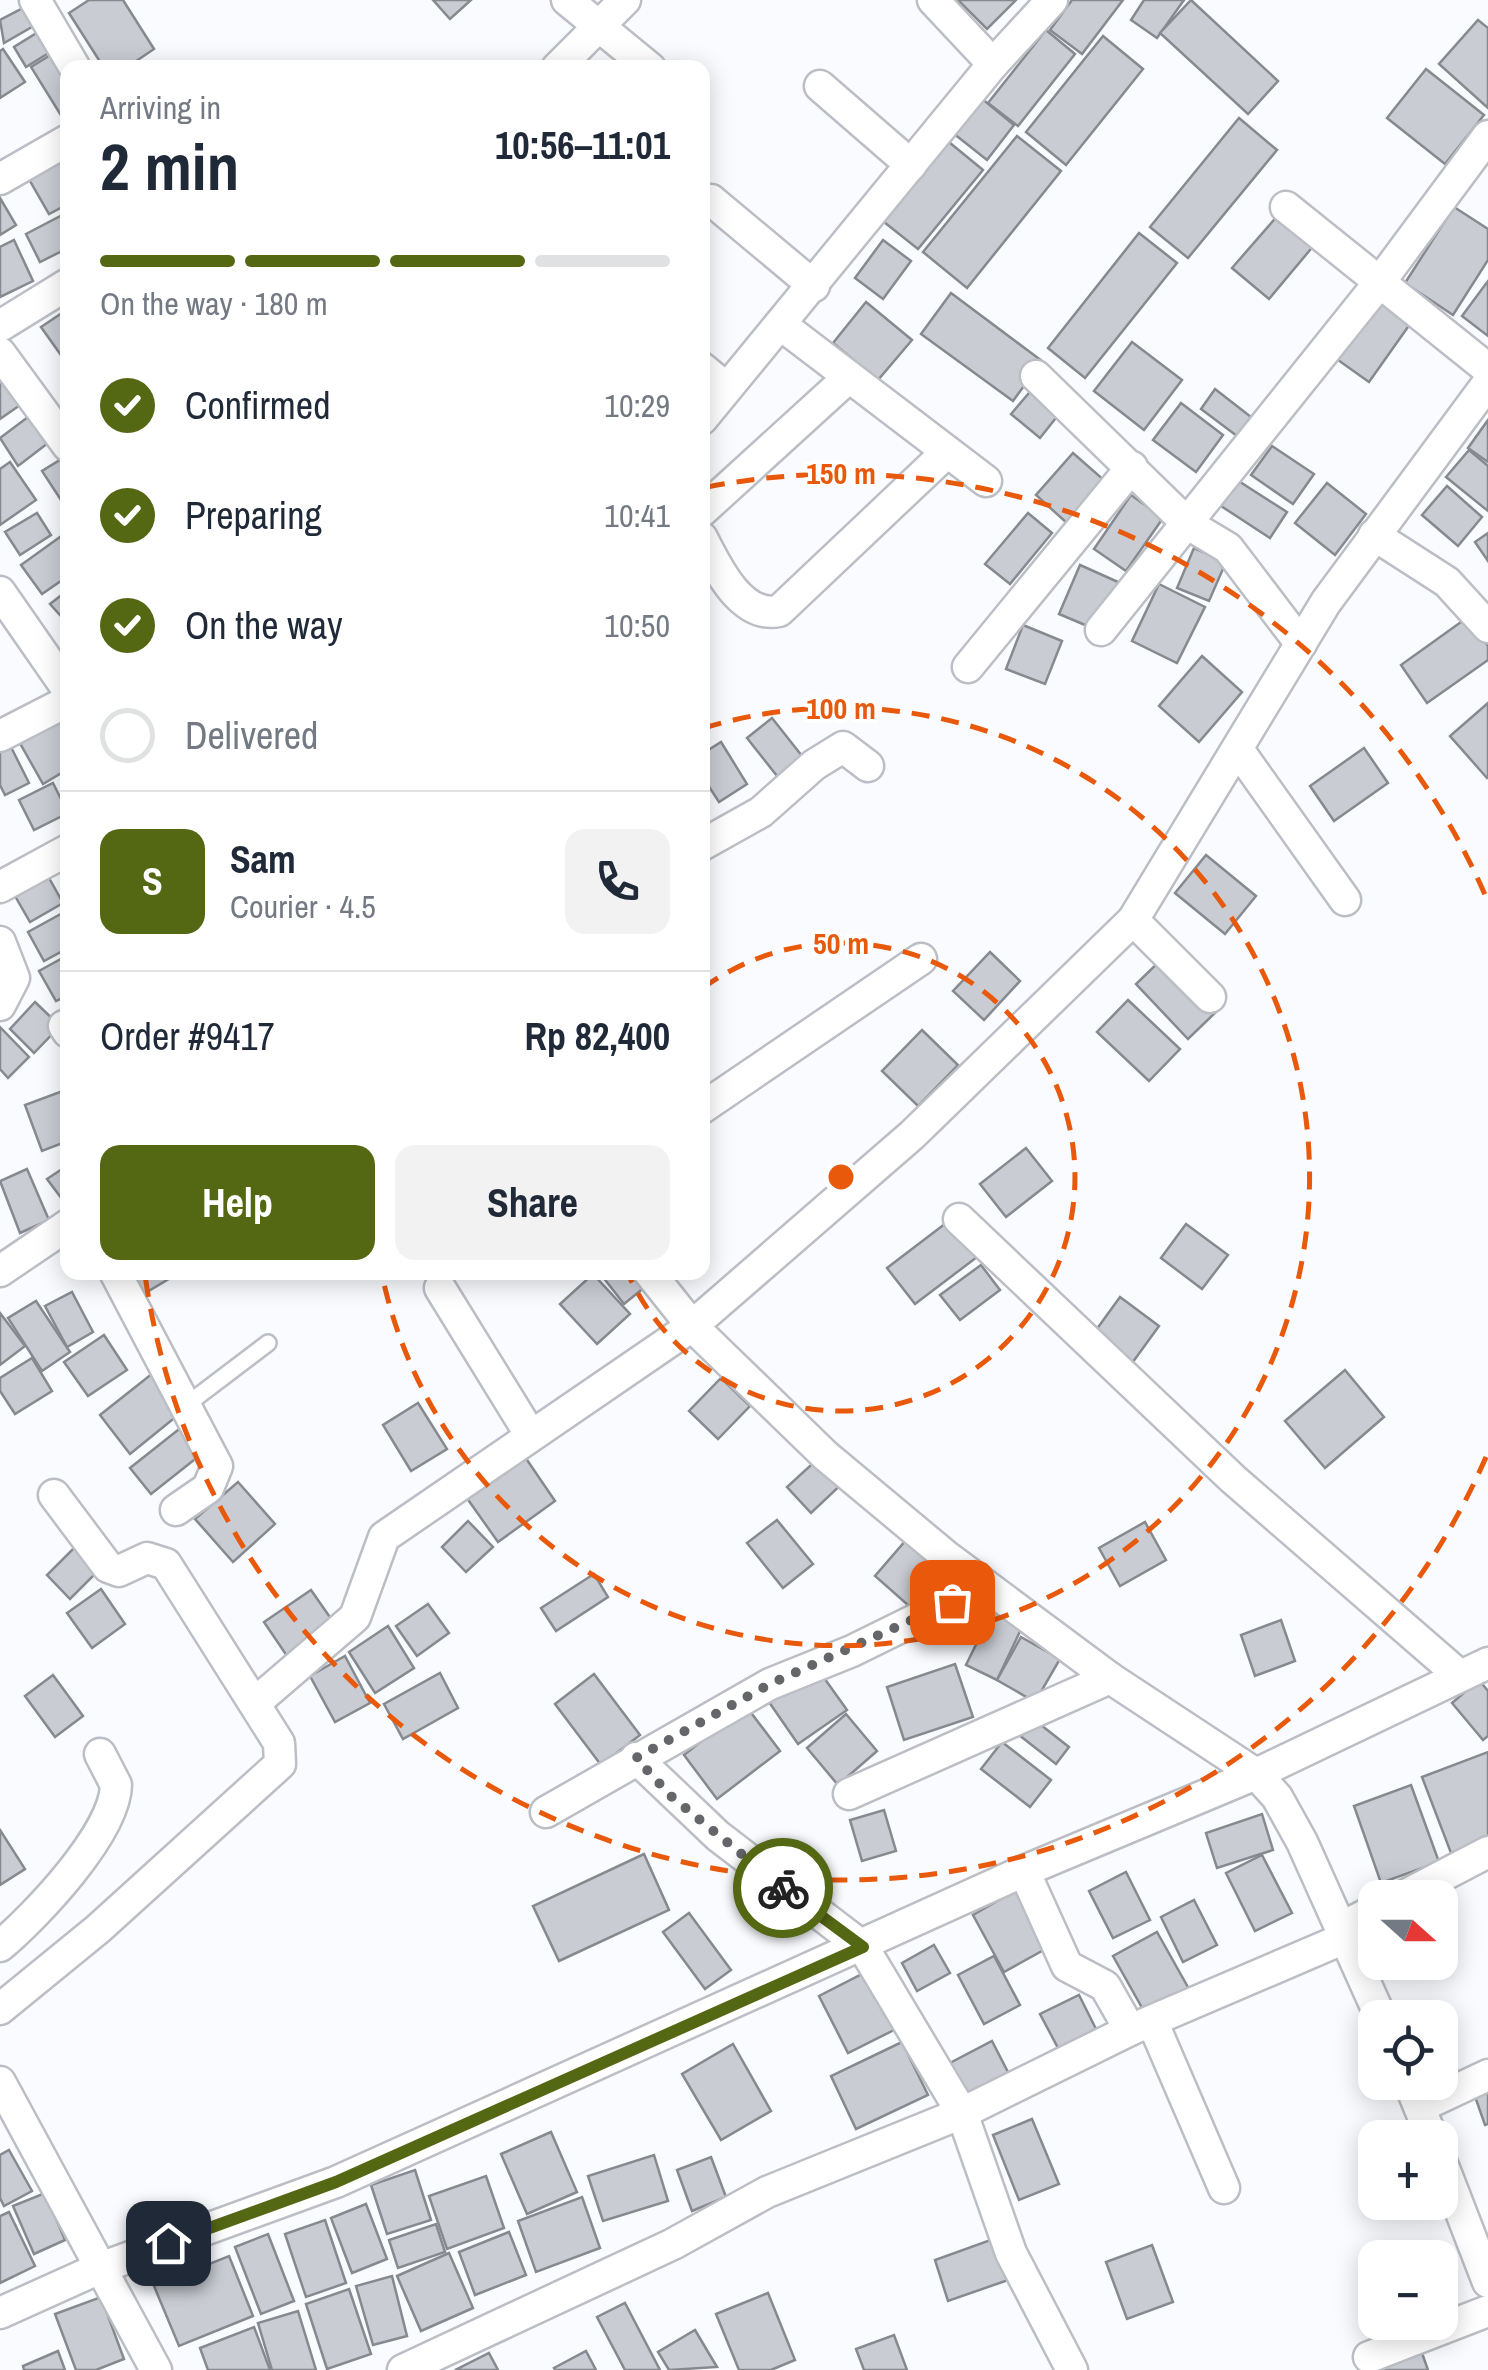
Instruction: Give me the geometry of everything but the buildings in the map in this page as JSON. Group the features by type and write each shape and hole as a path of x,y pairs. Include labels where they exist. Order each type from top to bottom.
{"street":[{"path":"36,0 71,60"},
{"path":"568,0 641,60"},
{"path":"565,60 625,0"},
{"path":"933,0 993,64"},
{"path":"710,409 993,64 1052,0"},
{"path":"820,86 911,165"},
{"path":"1101,630 1379,283 1488,136"},
{"path":"0,179 60,145"},
{"path":"711,200 814,286"},
{"path":"1286,208 1488,369"},
{"path":"0,326 60,289"},
{"path":"780,324 986,481"},
{"path":"0,353 60,435"},
{"path":"710,375 726,388"},
{"path":"1036,376 1188,524 1228,548 1301,644"},
{"path":"710,504 849,377"},
{"path":"255,1702 355,1617 384,1537 692,1326 912,1136 1133,920 1239,752 1301,644 1374,536 1488,383"},
{"path":"710,553 746,604 768,613 779,611 946,454"},
{"path":"968,668 1132,467"},
{"path":"1374,536 1447,582 1488,627"},
{"path":"0,592 60,678"},
{"path":"0,736 60,705"},
{"path":"710,841 761,812 814,765 842,747 868,766"},
{"path":"1239,752 1345,900"},
{"path":"0,887 60,854"},
{"path":"1133,920 1210,997"},
{"path":"0,942 14,978 0,1005"},
{"path":"710,1103 921,959"},
{"path":"0,2313 100,2268 336,2182 1024,1871 1256,1774 1479,1670 1234,1479 959,1219"},
{"path":"0,1271 60,1230"},
{"path":"119,1280 216,1466 208,1488 176,1510"},
{"path":"655,1280 692,1326 826,1456 984,1586 1110,1678 1256,1774 1287,1814 1373,2000"},
{"path":"440,1288 530,1434"},
{"path":"0,2010 98,1930 280,1764 279,1743 166,1564 147,1558 119,1571 108,1567 54,1495"},
{"path":"546,1812 770,1684 869,1643 984,1586"},
{"path":"849,1794 1110,1678"},
{"path":"0,1946 31,1919 106,1820 116,1785 100,1754"},
{"path":"636,1758 706,1826 863,1947 962,2113 1011,2253 1066,2368"},
{"path":"1434,1880 1488,1852"},
{"path":"1024,1871 1067,1966 1105,1986 1141,2026 1224,2188"},
{"path":"403,2370 673,2244 768,2192 962,2113 1358,1922"},
{"path":"1458,2083 1488,2075"},
{"path":"0,2082 156,2370"},
{"path":"1458,2204 1488,2282"},
{"path":"1368,2357 1488,2311"}],"lane":[{"path":"185,1406 268,1343"}],"way so far":[{"path":"783,1888 672,1797 636,1758 770,1684 952,1602"}],"route":[{"path":"168,2243 336,2182 863,1947 783,1888"}]}
